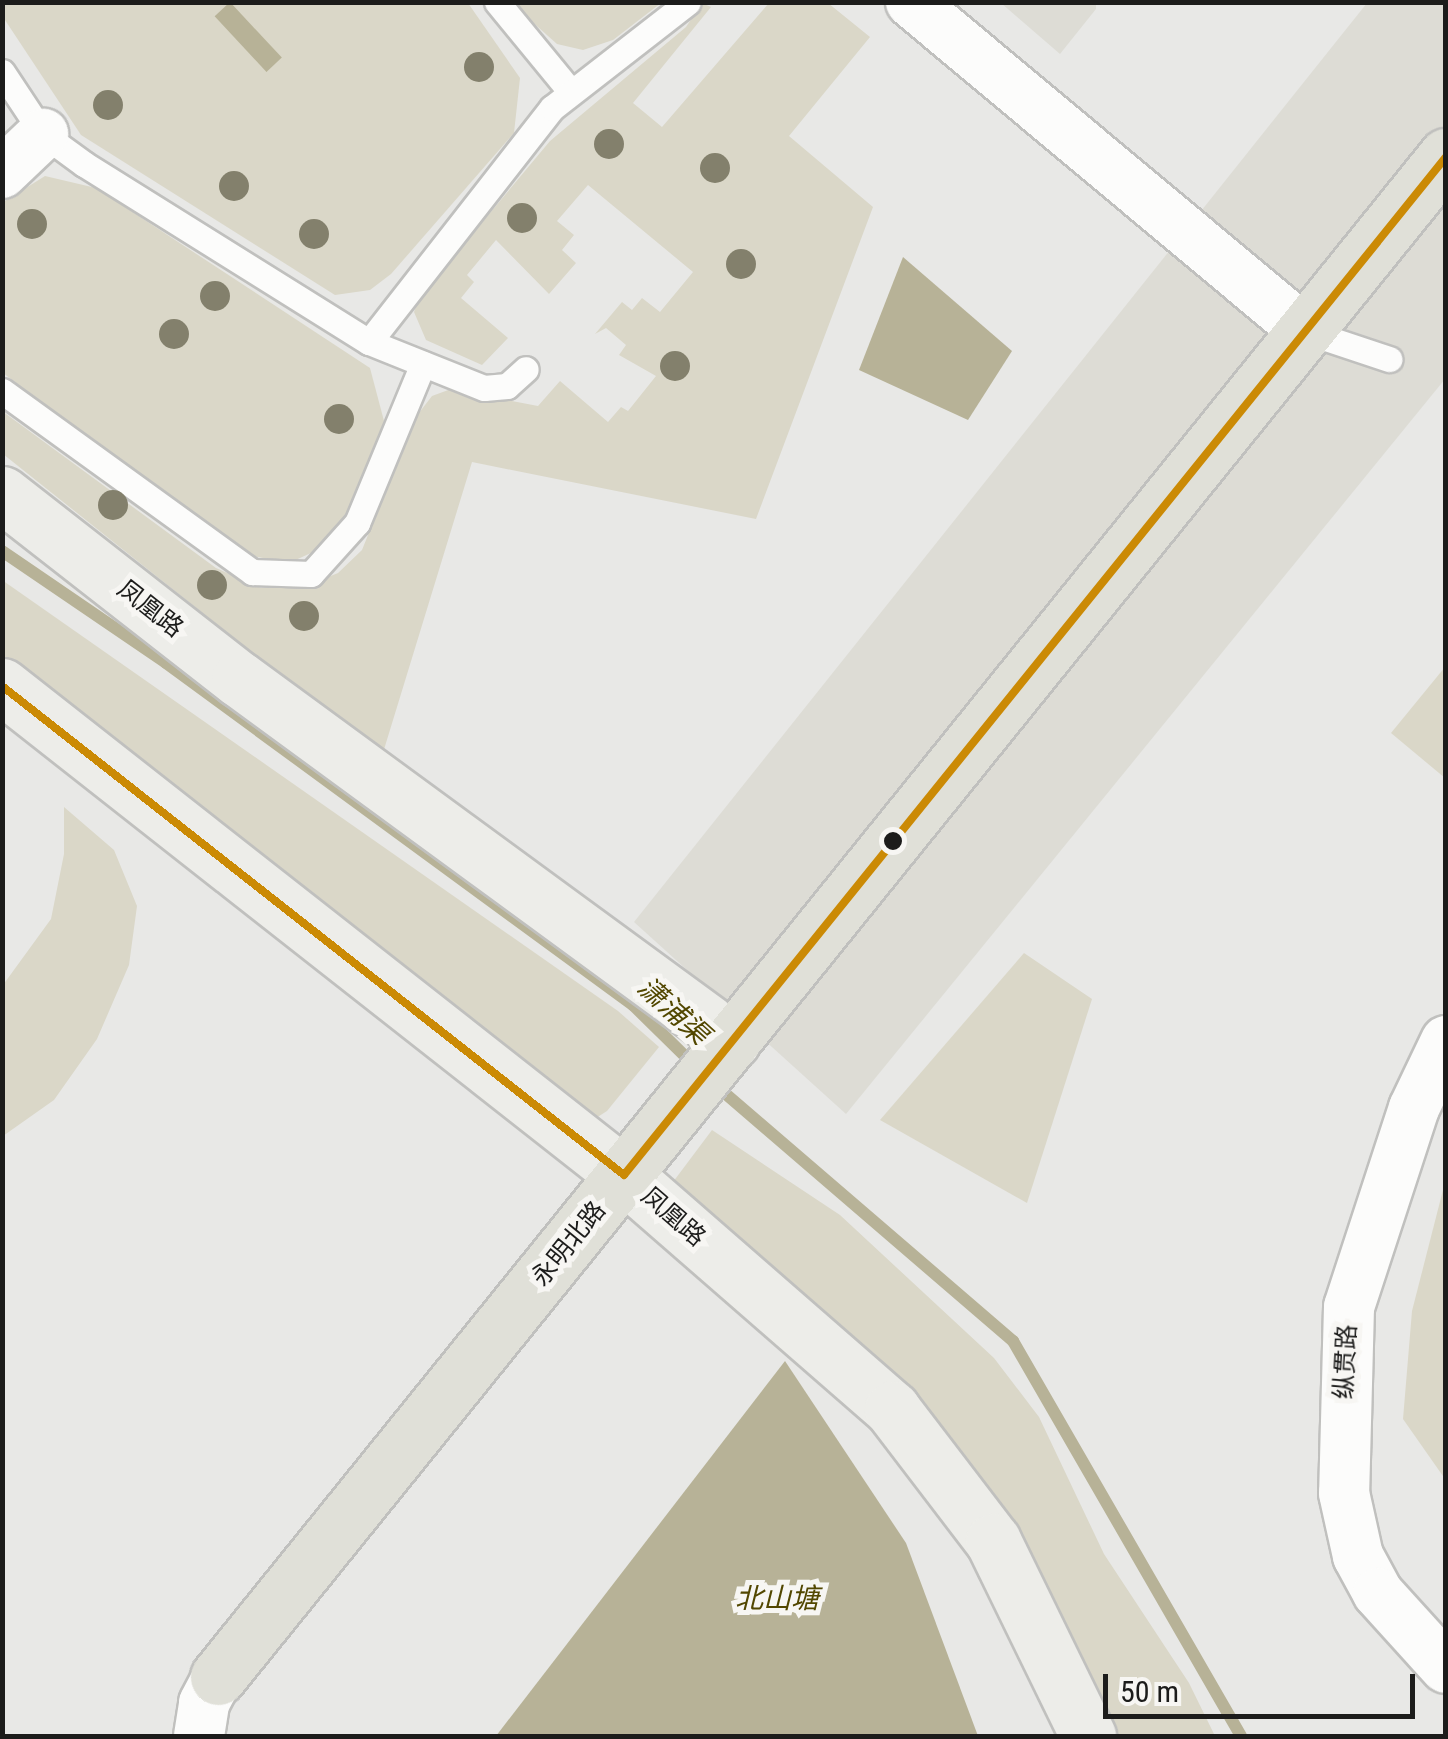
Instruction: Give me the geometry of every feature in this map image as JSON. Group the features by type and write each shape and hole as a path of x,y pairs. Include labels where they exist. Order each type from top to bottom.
{"main road":[{"name":"永明北路","path":"218,1678 1446,156"},
{"name":"凤凰路","path":"2,494 719,1060"},
{"name":"凤凰路","path":"2,686 624,1175 892,1409 993,1541 1088,1736"}],"street":[{"path":"911,2 1305,331"},
{"path":"2,173 43,134"},
{"name":"纵贯路","path":"1446,1041 1414,1108 1349,1307 1344,1344 1344,1493 1358,1556 1378,1593 1446,1668"},
{"path":"198,1736 204,1704 218,1678"}],"lane":[{"path":"497,2 570,91"},
{"path":"369,342 570,91 688,2"},
{"path":"2,72 43,134 369,342 484,388 507,386 526,369"},
{"path":"1305,331 1388,358"},
{"path":"2,391 252,572 312,574 358,523 422,364"}],"shaded area":[{"path":"3,2 468,3 520,78 514,133 391,274 370,290 335,295 81,135 3,17"},
{"path":"511,3 661,3 613,40 583,50 557,44"},
{"path":"702,3 711,7 633,103 662,127 769,3 828,3 870,37 789,136 873,207 756,519 472,462 382,756 3,454 2,411 216,568 261,588 304,587 338,573 362,550 415,418 432,396 451,389 538,406 560,381 608,422 621,407 628,411 656,376 619,355 626,345 606,328 595,334 622,302 632,310 642,298 660,312 693,272 588,185 557,221 574,235 562,250 576,263 549,294 496,240 467,275 474,282 461,298 508,338 482,365 426,340 414,312 419,298 550,141 686,27"},
{"path":"1001,3 1096,3 1096,9 1060,54"},
{"path":"1367,3 1445,3 1445,379 846,1114 634,922"},
{"path":"45,176 96,188 370,368 384,421 343,530 324,547 289,563 242,554 3,373 2,203"},
{"path":"2,580 618,1011 659,1047 607,1111 593,1120 578,1115 3,656"},
{"path":"1445,667 1445,778 1391,733"},
{"path":"64,807 114,850 137,906 129,965 97,1039 54,1100 3,1136 3,985 51,919 64,854"},
{"path":"1024,953 1092,999 1027,1203 880,1120"},
{"path":"712,1130 840,1215 994,1358 1039,1417 1104,1554 1189,1683 1215,1736 1108,1736 1034,1581 670,1186"},
{"path":"1445,1182 1446,1479 1403,1419 1412,1311"}],"water":[{"path":"230,2 282,58 266,72 215,16"},
{"path":"903,257 1012,351 968,420 859,370"},
{"name":"北山塘","path":"785,1361 906,1543 978,1736 496,1736"}],"waterway":[{"name":"潇浦渠","path":"2,551 166,663 633,1005 695,1066"},
{"name":"潇浦渠","path":"713,1083 1013,1341 1241,1736"}],"transit line":[{"path":"2,686 624,1175 1446,157"}]}
